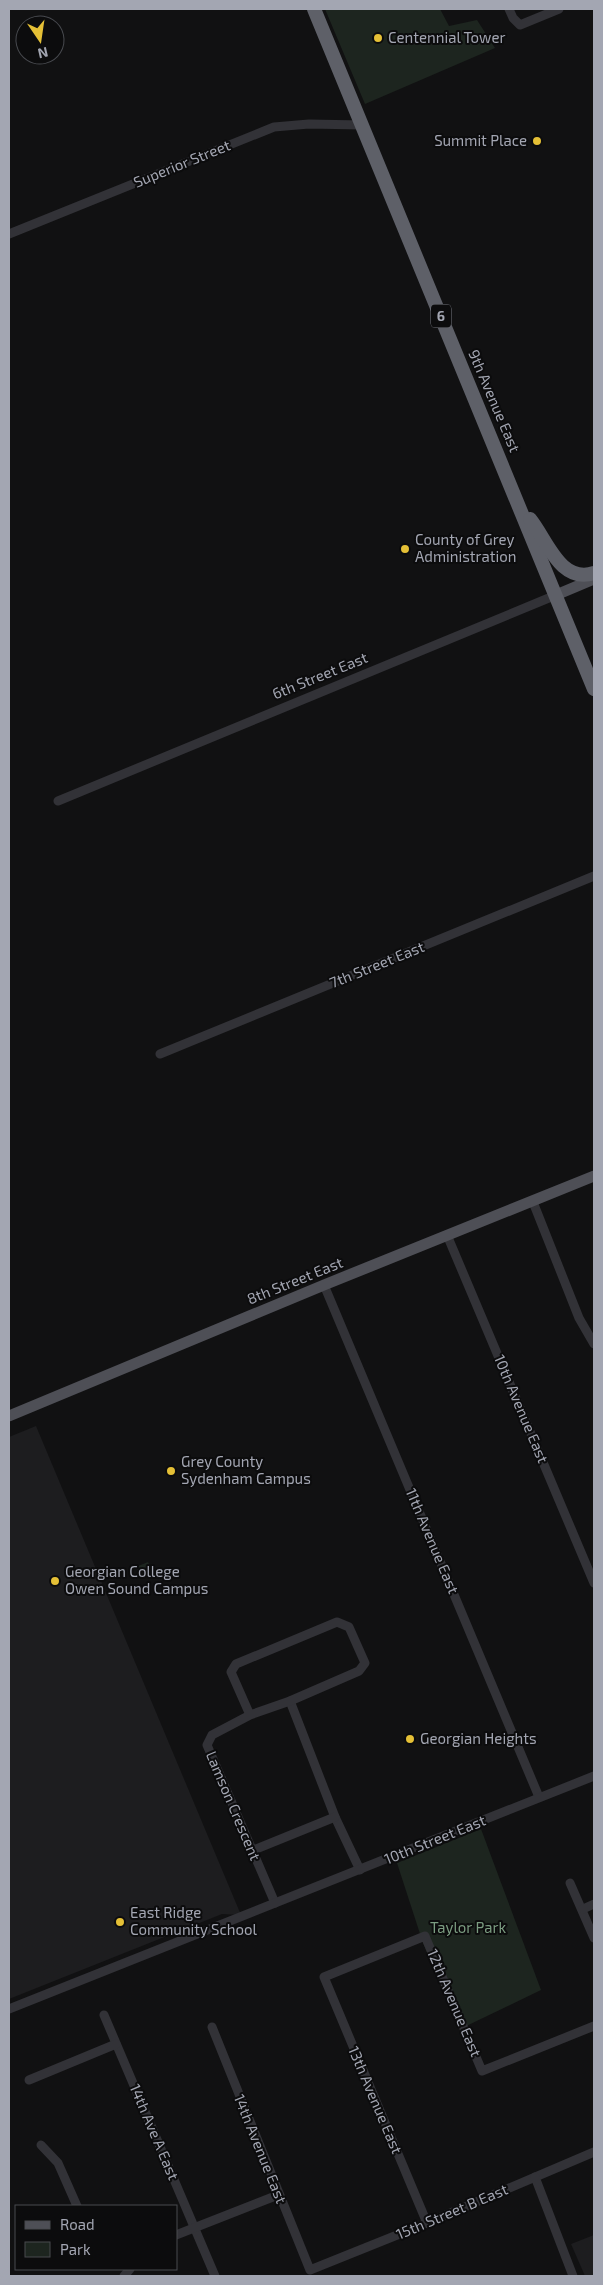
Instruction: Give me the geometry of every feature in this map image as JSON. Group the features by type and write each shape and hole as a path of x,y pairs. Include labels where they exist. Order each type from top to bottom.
{"highway":[{"name":"6","path":"314,9 362,125"},
{"name":"9th Avenue East","path":"362,125 594,689"},
{"path":"520,507 542,534 559,563 578,574 594,573"}],"main road":[{"name":"6th Street East","path":"556,595 594,579"},
{"name":"8th Street East","path":"9,1416 324,1285 594,1176"}],"street":[{"path":"509,9 513,18 520,25 559,9"},
{"name":"Superior Street","path":"9,234 274,127 309,124 362,125"},
{"name":"6th Street East","path":"58,801 556,595"},
{"name":"7th Street East","path":"160,1054 594,876"},
{"path":"533,1202 579,1318 594,1344"},
{"name":"10th Avenue East","path":"447,1235 594,1583"},
{"name":"11th Avenue East","path":"324,1285 539,1798"},
{"name":"Lamson Crescent","path":"250,1715 232,1672 236,1664 338,1622 349,1627 365,1663 359,1671 290,1701 250,1715 212,1735 207,1745 275,1903"},
{"path":"290,1701 335,1817 360,1870"},
{"name":"10th Street East","path":"9,2009 594,1776"},
{"path":"251,1851 335,1817"},
{"path":"570,1884 583,1909 594,1938"},
{"path":"583,1909 594,1904"},
{"name":"12th Avenue East","path":"324,1977 425,1936 482,2071 594,2026"},
{"name":"13th Avenue East","path":"324,1977 427,2223"},
{"name":"14th Ave A East","path":"104,2015 215,2276"},
{"name":"14th Avenue East","path":"212,2027 310,2270"},
{"path":"29,2080 116,2044"},
{"path":"41,2145 58,2163 77,2205"},
{"name":"15th Street B East","path":"310,2270 594,2152"},
{"path":"535,2177 573,2276"},
{"path":"178,2234 278,2194"}],"shaded area":[{"name":"Georgian College Owen Sound Campus","path":"36,1426 241,1915 222,1914 9,1999 9,1437"},
{"path":"594,2235 594,2276 585,2276 571,2244"}],"green space":[{"path":"325,9 440,9 449,26 477,20 495,48 365,104"},
{"path":"148,1562 153,1574 141,1579 136,1567"},
{"name":"Taylor Park","path":"481,1829 541,1990 460,2029 423,1943 397,1863"}],"place":[{"name":"Centennial Tower","path":"378,38"},
{"name":"Summit Place","path":"537,141"},
{"name":"County of Grey Administration","path":"405,549"},
{"name":"Grey County Sydenham Campus","path":"171,1471"},
{"name":"Georgian College Owen Sound Campus","path":"55,1581"},
{"name":"Georgian Heights","path":"410,1739"},
{"name":"East Ridge Community School","path":"120,1922"}]}
